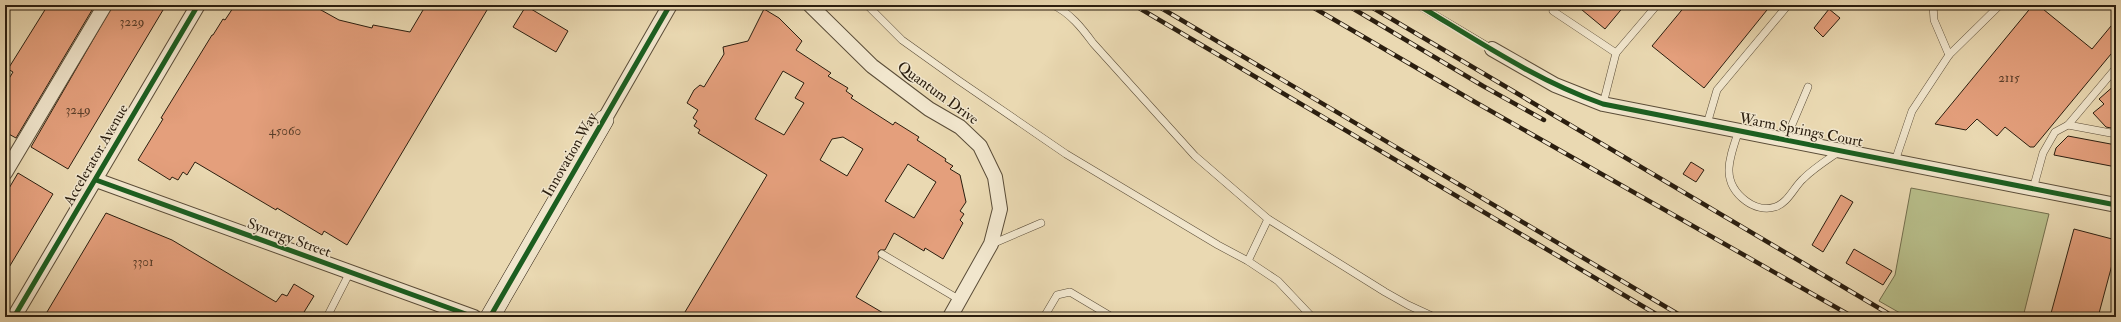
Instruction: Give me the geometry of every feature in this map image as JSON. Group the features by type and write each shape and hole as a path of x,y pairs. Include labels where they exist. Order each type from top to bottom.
{"street":[{"path":"5,173 105,5"},
{"name":"Accelerator Avenue","path":"14,317 198,5"},
{"name":"Innovation Way","path":"490,317 670,5"},
{"name":"Quantum Drive","path":"810,5 872,66 929,109 960,127 980,146 995,176 1000,199 998,221 991,244 950,317"},
{"name":"Warm Springs Court","path":"1492,49 1555,85 1603,104 1842,150 2116,206"},
{"name":"Synergy Street","path":"96,180 474,317"}],"lane":[{"path":"867,5 902,40 1066,154 1218,245 1248,261 1278,281 1312,317"},
{"path":"1053,5 1064,10 1082,28 1093,43 1195,156 1268,219 1385,292 1434,317"},
{"path":"1418,5 1492,49"},
{"path":"1603,104 1616,53 1657,5"},
{"path":"1707,124 1717,90 1788,5"},
{"path":"1934,5 1934,20 1949,54"},
{"path":"1895,161 1912,111 1949,54 2000,5"},
{"path":"1553,11 1616,53"},
{"path":"2034,189 2043,153 2055,132 2068,125 2116,68"},
{"path":"1786,139 1808,87"},
{"path":"2068,125 2116,134"},
{"path":"1739,130 1729,158 1729,178 1737,194 1754,207 1776,206 1790,195 1802,180 1842,150"},
{"path":"1248,261 1268,219"},
{"path":"991,244 1040,223"},
{"path":"882,254 960,300"},
{"path":"328,317 350,272"},
{"path":"1044,317 1058,295 1070,292 1112,317"}],"green space":[{"path":"1911,188 2049,214 2023,317 1907,317 1879,301 1895,275"}],"building":[{"path":"48,5 95,5 16,138 5,132 5,85 13,72 8,69"},
{"path":"113,5 166,5 68,169 31,147"},
{"path":"235,5 312,5 339,20 372,28 373,25 410,32 426,5 490,5 347,245 324,231 322,235 277,208 276,210 195,162 187,175 183,172 178,180 172,177 170,180 138,160 163,119 161,118 212,35"},
{"path":"1576,5 1625,5 1605,29"},
{"path":"1686,5 1771,5 1704,88 1652,46"},
{"path":"2033,5 2038,5 2092,49 2116,20 2116,48 2034,147 2030,147 2005,127 1997,136 1977,119 1966,130 1935,124"},
{"path":"526,6 568,31 556,52 513,27"},
{"path":"764,9 779,18 802,41 796,50 831,73 828,76 848,88 846,91 853,96 851,98 893,125 895,122 919,137 917,140 946,159 945,161 953,166 950,169 960,175 966,202 960,211 964,214 960,220 963,223 943,259 925,248 924,251 894,233 885,250 880,250 878,252 879,258 856,297 890,317 682,317 767,175 698,133 700,130 694,126 697,121 693,118 698,110 687,103 694,90 700,85 704,87 724,54 723,47 748,41","holes":["783,71 804,83 795,98 804,103 784,135 755,119","843,137 863,149 847,176 820,160 832,139","908,164 936,182 914,218 885,201"]},
{"path":"1829,9 1840,18 1823,37 1814,28"},
{"path":"2116,84 2116,129 2106,127 2093,113 2104,104 2099,99"},
{"path":"2068,136 2116,145 2116,167 2054,155 2056,148"},
{"path":"1691,162 1704,170 1696,182 1683,174"},
{"path":"18,173 53,194 5,274 5,195"},
{"path":"1841,195 1853,202 1823,252 1812,245"},
{"path":"106,213 172,240 276,302 282,294 287,296 294,284 314,296 301,317 44,317"},
{"path":"2074,229 2116,240 2116,250 2098,317 2050,317"},
{"path":"1854,249 1892,271 1883,285 1846,263"}],"railway":[{"path":"1134,5 1661,317"},
{"path":"1156,5 1683,317"},
{"path":"1309,5 1475,102 1853,317"},
{"path":"1347,5 1483,86 1544,120"},
{"path":"1368,5 1894,317"}],"cycle path":[{"path":"14,317 198,5"},
{"path":"490,317 670,5"},
{"path":"1418,5 1531,72 1579,95 1603,104 2116,205"},
{"path":"96,180 474,317"}]}
